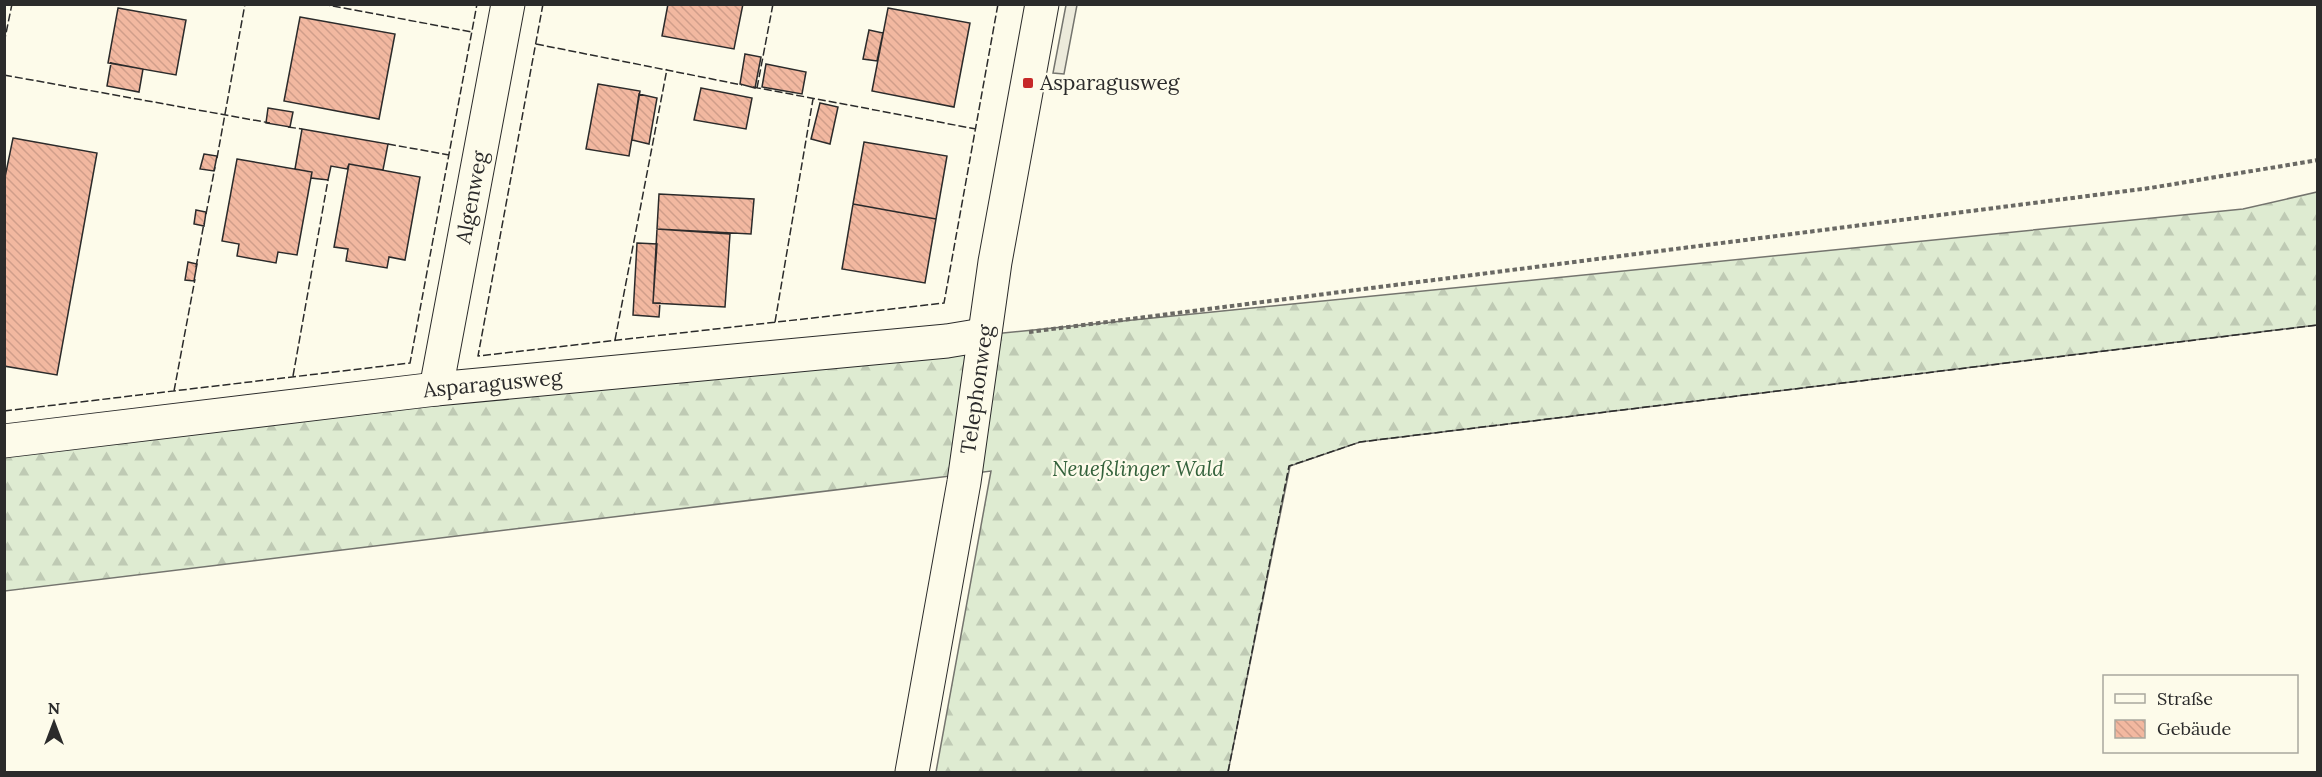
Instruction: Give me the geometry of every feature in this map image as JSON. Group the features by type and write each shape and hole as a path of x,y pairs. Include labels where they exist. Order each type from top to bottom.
{"street":[{"name":"Algenweg","path":"436,389 508,4"},
{"name":"Telephonweg","path":"912,772 964,482 983,335 1042,4"},
{"name":"Asparagusweg","path":"4,441 436,389 947,341 983,335"}],"path":[{"path":"983,335 1046,330 2150,188 2318,160"}],"green space":[{"name":"Neueßlinger Wald","path":"2317,192 2317,325 1360,442 1290,466 1228,772 936,772 991,471 5,591 4,449 983,335 2243,209"}],"shaded area":[{"path":"1066,5 1077,5 1064,74 1053,73"}],"building":[{"path":"668,4 743,4 734,49 662,36"},
{"path":"118,8 186,20 176,75 108,63"},
{"path":"888,8 970,23 954,107 872,91"},
{"path":"300,17 395,34 379,119 284,101"},
{"path":"869,30 883,33 877,61 863,59"},
{"path":"745,54 761,57 755,88 740,84"},
{"path":"111,63 143,69 139,92 107,86"},
{"path":"766,64 806,72 802,94 762,87"},
{"path":"598,84 640,91 629,156 586,149"},
{"path":"701,88 752,98 746,129 694,120"},
{"path":"639,94 657,98 649,144 632,140"},
{"path":"820,103 838,107 830,144 811,139"},
{"path":"268,108 293,112 290,127 266,123"},
{"path":"302,129 388,144 383,170 349,164 347,169 331,166 328,180 311,178 312,172 295,169"},
{"path":"13,138 97,153 57,375 4,366 4,182"},
{"path":"864,142 947,156 936,219 853,204"},
{"path":"204,154 217,156 214,171 200,169"},
{"path":"237,159 312,172 297,255 278,252 276,263 237,256 239,244 222,241"},
{"path":"349,164 420,177 405,260 389,257 387,268 346,261 348,249 334,247"},
{"path":"659,194 754,199 751,234 657,229"},
{"path":"853,204 936,219 925,283 842,269"},
{"path":"196,210 206,212 204,226 194,224"},
{"path":"657,229 730,234 725,307 653,303"},
{"path":"637,243 657,244 653,303 660,303 659,317 633,315"},
{"path":"188,262 197,264 194,281 185,280"}],"fence":[{"path":"4,43 12,4"},
{"path":"217,158 245,4"},
{"path":"322,4 472,32"},
{"path":"4,411 410,363 477,4"},
{"path":"543,4 478,356 944,303 998,4"},
{"path":"757,88 773,4"},
{"path":"536,44 742,85"},
{"path":"615,340 667,69"},
{"path":"4,75 270,123"},
{"path":"753,87 976,129"},
{"path":"775,322 813,99"},
{"path":"288,127 302,129"},
{"path":"388,144 449,155"},
{"path":"206,214 215,167"},
{"path":"293,376 328,180"},
{"path":"196,267 204,223"},
{"path":"174,391 195,279"},
{"path":"1228,772 1289,466 1360,442 2318,325"}],"place":[{"name":"Asparagusweg","path":"1028,83"}]}
